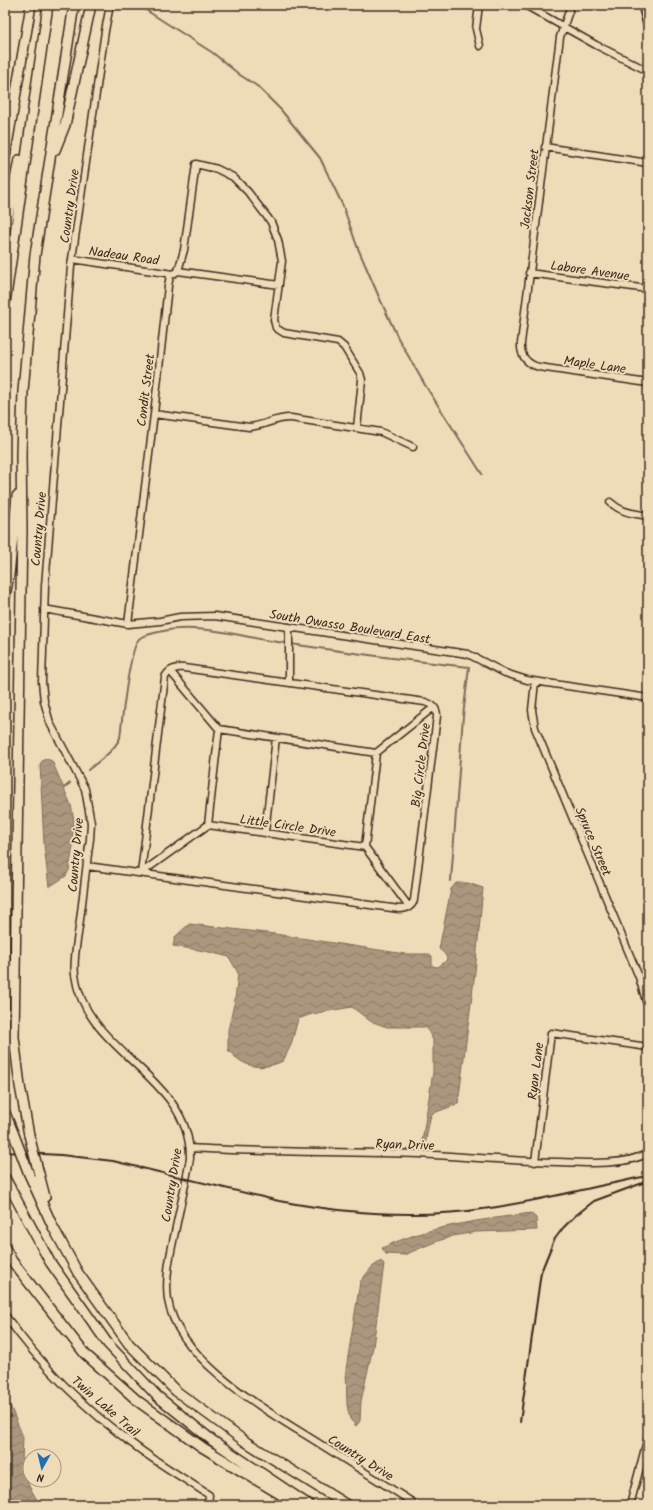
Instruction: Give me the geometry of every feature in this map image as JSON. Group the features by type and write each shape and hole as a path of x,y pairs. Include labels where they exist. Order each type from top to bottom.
{"highway":[{"path":"5,157 31,5"},
{"path":"5,303 48,5"},
{"path":"34,1174 14,1037 23,391 34,255 74,5"},
{"path":"49,166 65,125 92,5"},
{"path":"5,230 40,57"},
{"path":"5,596 9,575 21,455"},
{"path":"5,1113 14,1135 34,1174 53,1227 78,1273 129,1344 176,1391 246,1442 347,1505"},
{"path":"5,1178 50,1262 108,1344 156,1396 213,1441 309,1505"},
{"path":"5,1248 12,1261 85,1354 139,1402 202,1447 298,1505"}],"street":[{"name":"Country Drive","path":"110,5 72,259 44,609 42,682 44,702 50,723 85,789 91,823 75,975 90,1015 106,1037 145,1073 170,1099 182,1119 187,1134 190,1148 186,1178 167,1275 168,1301 172,1316 179,1332 214,1371 244,1395 417,1505"},
{"path":"480,5 476,29 480,46"},
{"path":"525,5 563,27 648,71"},
{"name":"Jackson Street","path":"539,367 533,365 525,359 521,347 529,273 560,37 569,11 569,5"},
{"path":"545,147 648,163"},
{"name":"Condit Street","path":"128,624 168,286 170,276 175,272 184,250 196,164 217,169 232,177 241,184 263,211 275,232 281,251 282,267 279,285"},
{"name":"Nadeau Road","path":"72,259 279,285"},
{"name":"Labore Avenue","path":"529,273 648,290"},
{"path":"279,285 274,320 276,328 284,333 338,342 344,347 360,373 362,388 357,428"},
{"name":"Maple Lane","path":"539,367 648,383"},
{"path":"154,414 249,427 284,418 381,432 413,447"},
{"path":"610,502 618,509 625,512 648,516"},
{"name":"South Owasso Boulevard East","path":"44,609 128,624 160,621 180,617 215,616 468,654 510,675 535,682 648,698"},
{"path":"289,628 289,682"},
{"name":"Big Circle Drive","path":"170,671 179,668 289,682 424,702 429,703 434,707 437,716 415,892 413,903 409,907"},
{"path":"141,873 165,677 170,671 219,729 376,753"},
{"name":"Spruce Street","path":"535,682 532,710 535,728 639,977 648,1008"},
{"path":"87,866 399,909 409,907 365,847 376,753 434,707"},
{"path":"141,873 208,825 219,729"},
{"path":"265,832 276,738"},
{"name":"Little Circle Drive","path":"208,825 365,847"},
{"name":"Ryan Lane","path":"535,1162 551,1034 648,1047"},
{"name":"Ryan Drive","path":"190,1148 418,1154 535,1162 586,1163 619,1161 635,1158 648,1153"},
{"name":"Twin Lake Trail","path":"5,1315 48,1367 91,1410 137,1448 209,1495 208,1505"},
{"path":"630,1505 648,1437"}],"water":[{"path":"47,759 52,761 71,805 74,821 73,846 69,870 66,876 49,887 44,845 40,764 43,760"},
{"path":"456,883 468,883 483,888 475,972 458,1104 431,1114 424,1150 421,1148 433,1072 433,1040 426,1027 387,1027 370,1021 352,1007 312,1014 298,1019 291,1045 283,1061 267,1066 253,1066 240,1061 228,1050 228,1030 235,1000 238,973 229,957 205,951 173,946 175,937 189,924 275,934 405,954 429,954 432,956 432,966 438,967 446,961 447,958 439,949 451,889"},
{"path":"531,1213 536,1218 537,1230 476,1232 453,1236 404,1255 386,1254 382,1248 400,1240 436,1229 474,1221"},
{"path":"381,1261 384,1264 373,1347 361,1401 360,1421 356,1426 350,1419 347,1405 346,1369 360,1282 372,1267"},
{"path":"5,1393 23,1437 22,1488 30,1488 40,1505 5,1505"}],"waterway":[{"path":"138,5 213,53 240,75 257,86 281,110 320,158 343,206 357,246 398,338 425,385 482,474"},
{"path":"88,770 110,752 120,738 129,669 136,644 143,636 153,633 174,629 201,629 320,648 469,667 463,716 451,881"},
{"path":"64,788 70,783"}],"railway":[{"path":"638,5 648,44"},
{"path":"5,1152 61,1155 113,1161 279,1201 331,1209 384,1214 437,1213 490,1208 648,1176"},
{"path":"520,1422 541,1272 554,1240 575,1216 594,1201 648,1181"}]}
